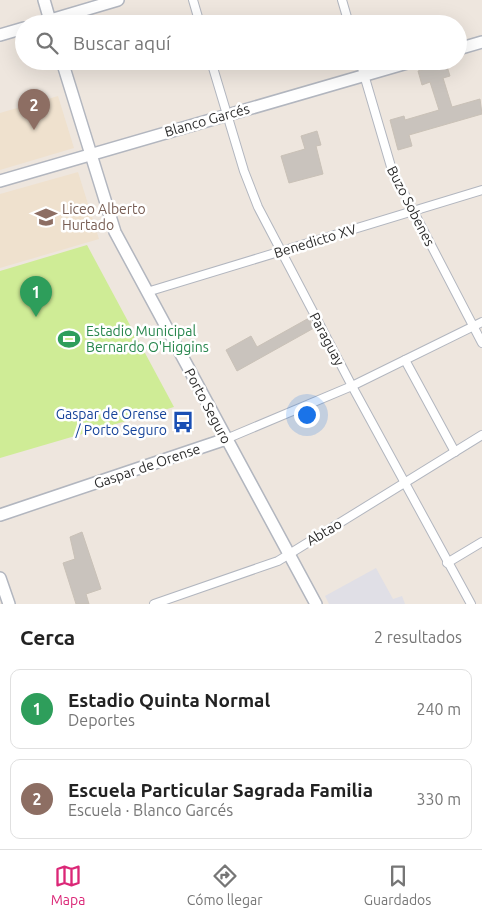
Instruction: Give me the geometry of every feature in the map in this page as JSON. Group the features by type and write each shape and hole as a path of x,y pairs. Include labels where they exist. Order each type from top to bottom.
{"street":[{"path":"44,0 49,15"},
{"path":"72,15 118,0"},
{"path":"193,0 197,15"},
{"path":"342,0 346,15"},
{"path":"0,35 15,31"},
{"path":"467,46 482,42"},
{"name":"Porto Seguro","path":"65,70 113,226 316,604"},
{"name":"Paraguay","path":"214,70 248,184 281,252 470,604"},
{"name":"Buzo Sobenes","path":"363,70 389,162 482,343"},
{"name":"Blanco Garcés","path":"0,181 379,70"},
{"name":"Benedicto XV","path":"147,292 482,190"},
{"name":"Gaspar de Orense","path":"0,515 226,439 352,386 482,322"},
{"path":"405,360 455,452"},
{"name":"Abtao","path":"154,604 264,567 482,435"},
{"path":"448,563 482,542"},
{"path":"0,578 9,604"}],"shaded area":[{"path":"58,96 74,148 0,170 0,113"},
{"name":"Liceo Alberto Hurtado","path":"78,172 99,239 0,268 0,194"},
{"path":"376,568 393,599 402,596 405,604 329,604 325,596"}],"green space":[{"name":"Estadio Municipal Bernardo O'Higgins","path":"87,245 174,407 0,458 0,271"}],"building":[{"path":"448,70 450,76 443,78 452,107 480,99 482,114 409,135 412,146 398,150 390,120 404,116 405,120 439,110 430,82 422,85 418,71"},
{"path":"317,131 321,145 316,146 323,174 289,183 281,156 305,149 301,136"},
{"path":"309,318 314,328 237,371 226,350 251,336 257,347"},
{"path":"82,532 101,589 86,594 89,604 76,604 63,563 75,559 70,537"}],"place":[{"name":"Escuela Particular Sagrada Familia","path":"34,130"},
{"name":"Liceo Alberto Hurtado","path":"46,217"},
{"name":"Estadio Quinta Normal","path":"36,317"},
{"name":"Estadio Municipal Bernardo O'Higgins","path":"69,339"},
{"name":"Gaspar de Orense / Porto Seguro","path":"183,422"}]}
